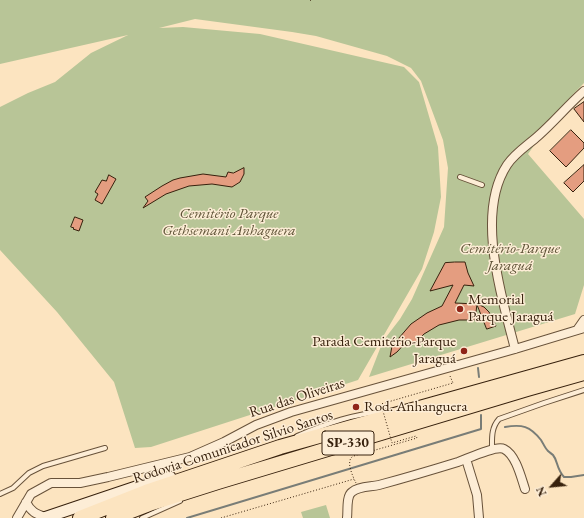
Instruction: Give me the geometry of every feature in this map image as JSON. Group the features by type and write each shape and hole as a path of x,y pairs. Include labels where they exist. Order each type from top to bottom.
{"highway":[{"name":"Rodovia Comunicador Silvio Santos","path":"80,518 146,492 280,447 584,362"},
{"name":"Rodovia Comunicador Silvio Santos","path":"113,518 152,503 218,482 526,389 584,373"}],"main road":[{"path":"44,518 136,487 243,459"}],"street":[{"path":"515,349 493,253 492,224 499,182 507,165 513,157 553,122 584,91"},
{"path":"580,329 584,320"},
{"name":"Rua das Oliveiras","path":"17,518 31,494 51,483 80,483 190,456 224,442 256,425 291,412 515,349 580,329"},
{"path":"347,518 349,497 351,492 358,488 400,479 497,448 504,448 509,454 517,467 525,489"},
{"path":"466,459 477,495 479,518"},
{"path":"26,502 30,510 44,518"}],"lane":[{"path":"460,177 482,185"},
{"path":"492,449 494,424 499,419 544,402 584,390"},
{"path":"0,494 13,488 29,473 43,466 105,448"},
{"path":"191,496 218,482"},
{"path":"142,518 184,499"}],"path":[{"path":"221,518 354,479 350,464 352,458 417,438 416,436 392,443 381,404 453,383"}],"green space":[{"name":"Cemitério Parque Gethsemani Anhaguera","path":"0,0 584,0 584,83 561,107 528,154 584,219 584,285 575,314 369,377 383,341 400,319 412,299 444,227 448,168 443,140 421,81 411,68 387,56 316,36 195,19 159,28 183,27 260,34 404,67 419,82 438,147 441,197 434,232 422,269 358,380 151,447 135,448 114,382 57,312 0,250 0,107 55,82 91,53 128,35 0,64"},
{"path":"326,505 330,518 303,518 301,512"}],"building":[{"path":"584,102 584,122 574,109"},
{"path":"571,130 584,143 584,148 566,167 550,151"},
{"path":"584,165 584,181 573,192 564,183"},
{"path":"244,168 244,174 240,182 232,187 212,184 189,186 166,194 143,208 148,201 145,197 173,180 203,174 226,177 228,172 233,173"},
{"path":"109,175 116,179 102,204 95,200 98,194 95,192 102,180 106,181"},
{"path":"75,217 83,220 79,231 71,227"},
{"name":"Memorial Parque Jaraguá","path":"465,262 474,286 464,285 455,303 477,304 475,320 459,320 439,325 424,334 414,344 408,340 390,357 392,346 411,324 427,313 442,306 453,285 430,291 445,263"},
{"path":"477,304 484,307 489,312 496,326 487,329"}],"waterway":[{"path":"478,368 479,377"},
{"path":"187,518 481,429 481,415"},
{"path":"505,427 521,426 529,429 537,435 547,450 555,457 564,477 584,475"}],"place":[{"name":"Memorial Parque Jaraguá","path":"460,309"},
{"name":"Parada Cemitério-Parque Jaraguá","path":"464,351"},
{"name":"Rod. Anhanguera","path":"356,407"}],"park label":[{"name":"Cemitério-Parque Jaraguá","path":"510,258"}]}
